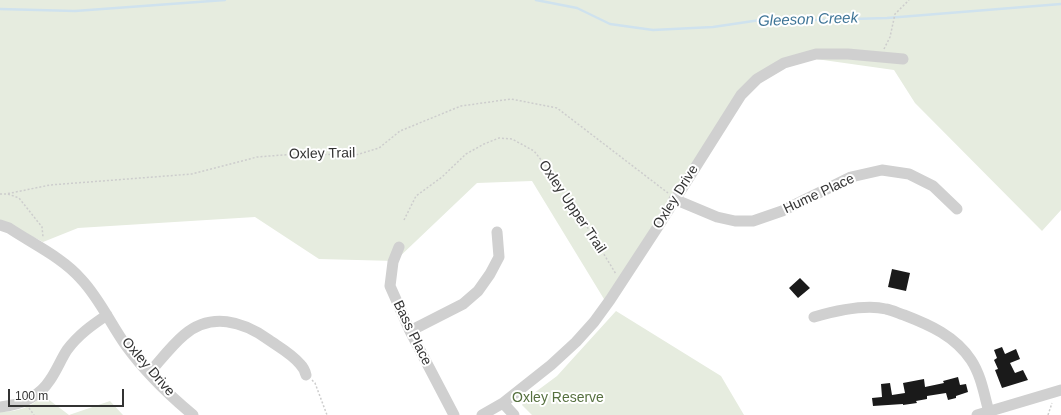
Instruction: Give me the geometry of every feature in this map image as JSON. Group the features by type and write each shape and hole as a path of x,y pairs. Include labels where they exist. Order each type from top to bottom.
{"street":[{"name":"Oxley Drive","path":"482,415 503,403 551,365 576,342 594,322 621,283 741,95 757,79 784,63 816,54 883,56 903,59"},
{"name":"Hume Place","path":"674,199 717,217 735,221 753,221 782,211 851,177 882,170 909,174 932,186 957,209"},
{"name":"Oxley Drive","path":"0,225 9,228 73,270 82,280 127,347 149,373 193,415"},
{"path":"410,331 463,304 478,291 490,274 498,257 497,232"},
{"name":"Bass Place","path":"399,247 393,262 390,286 410,331 454,415"},
{"path":"814,317 834,311 869,308 887,309 935,328 947,335 960,346 972,361 980,378 989,412"},
{"path":"0,407 26,401 40,391 50,380 67,350 81,334 107,316"},
{"path":"149,373 184,335 192,329 212,321 221,321 242,324 261,334 301,364 306,375"},
{"path":"977,415 1061,390"},
{"path":"503,403 514,415"}],"path":[{"path":"883,56 884,47 890,38 895,14 909,0"},
{"name":"Oxley Trail","path":"0,194 50,185 192,174 257,157 296,154 356,155 379,148 400,131 461,106 510,99 557,108 674,199"},
{"name":"Oxley Upper Trail","path":"404,220 416,196 442,177 466,154 499,138 512,139 534,151 562,186 621,283"},
{"path":"6,194 19,198 42,227 44,251"},
{"path":"306,375 315,383 327,415"},
{"path":"1048,415 1052,403"}],"green space":[{"path":"0,0 1061,0 1061,210 1042,231 915,103 894,70 816,59 780,68 743,91 607,304 532,181 477,183 395,261 319,259 255,217 78,228 43,242 7,223 0,222"},
{"name":"Oxley Reserve","path":"616,311 721,376 744,415 532,415 522,405 526,399 557,376"},
{"path":"44,396 69,415 0,415 0,412 24,408"},
{"path":"110,401 123,415 69,415"}],"building":[{"path":"892,269 910,273 906,291 888,287"},
{"path":"800,278 810,288 798,298 789,288"},
{"path":"1002,347 1005,354 1016,349 1020,359 1010,363 1015,373 1023,370 1028,380 1002,388 995,370 998,369 994,360 997,358 994,350"},
{"path":"958,377 960,385 966,384 968,392 956,396 956,398 948,400 946,393 927,396 927,399 916,401 917,403 873,406 872,398 882,397 881,384 890,383 892,395 905,393 903,383 924,379 925,387 944,383 943,381"}],"waterway":[{"name":"Gleeson Creek","path":"0,9 75,11 225,0"},
{"name":"Gleeson Creek","path":"536,0 577,8 610,24 653,30 713,27 767,19 818,20 887,18 1061,4"}]}
